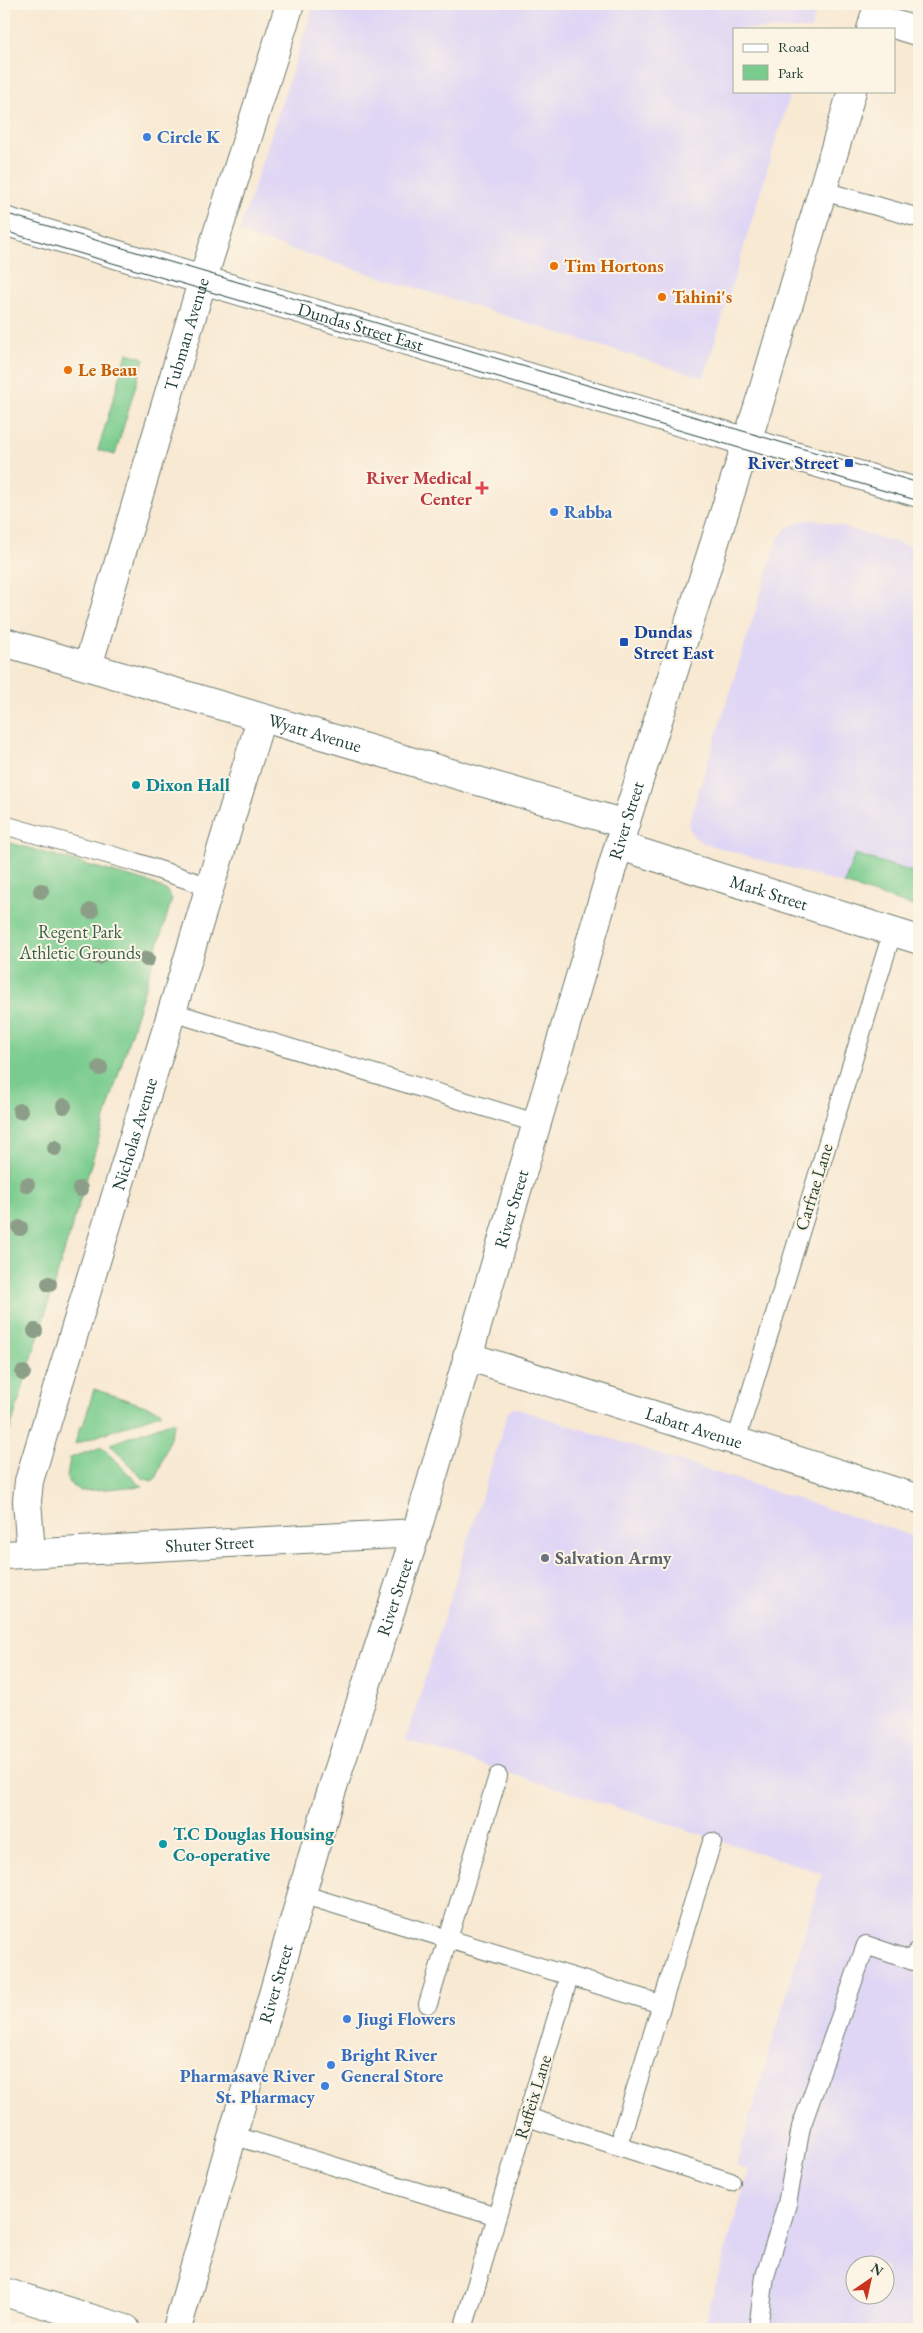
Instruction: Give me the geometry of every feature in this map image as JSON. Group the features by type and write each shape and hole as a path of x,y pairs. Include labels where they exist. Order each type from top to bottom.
{"street":[{"name":"Tubman Avenue","path":"88,666 203,280 290,4"},
{"path":"874,17 919,32"},
{"name":"River Street","path":"177,2329 329,1799 416,1533 622,835 747,442 852,92"},
{"name":"Dundas Street East","path":"4,221 919,493"},
{"name":"Wyatt Avenue","path":"4,642 261,719 622,835"},
{"name":"Nicholas Avenue","path":"31,1553 27,1501 29,1481 261,719"},
{"name":"Mark Street","path":"622,835 892,933 919,940"},
{"name":"Labatt Avenue","path":"467,1356 919,1499"},
{"name":"Shuter Street","path":"4,1555 416,1533"},
{"path":"4,2292 126,2329"}],"lane":[{"path":"823,191 919,218"},
{"path":"4,825 135,862 210,886"},
{"name":"Carfrae Lane","path":"736,1441 892,933"},
{"path":"172,1012 536,1123"},
{"path":"428,2004 498,1776"},
{"path":"622,2133 712,1842"},
{"path":"301,1894 661,2004"},
{"path":"758,2329 765,2276 787,2204 801,2127 866,1946 913,1961 919,1949"},
{"name":"Raffeix Lane","path":"463,2329 570,1977"},
{"path":"527,2117 731,2182"},
{"path":"232,2135 497,2216"}],"shaded area":[{"path":"314,4 818,4 811,28 733,28 733,92 791,92 704,378 239,233"},
{"path":"804,520 819,520 919,549 919,908 703,843 693,836 688,825 778,539 788,527"},
{"path":"512,1407 919,1538 919,2329 703,2329 749,2170 736,2166 822,1873 406,1740 508,1412"}],"green space":[{"path":"127,353 144,358 115,455 98,450"},
{"name":"Regent Park Athletic Grounds","path":"4,841 151,883 166,890 172,899 4,1449"},
{"path":"855,854 910,871 919,877 919,894 916,907 844,884"},
{"path":"94,1389 161,1411 162,1413 75,1444 80,1426 83,1426"},
{"path":"173,1421 175,1422 157,1477 152,1481 142,1478 110,1444"},
{"path":"102,1447 143,1486 81,1491 72,1486 67,1478 70,1458"}],"tram line":[{"path":"4,213 919,483"},
{"path":"4,231 919,501"}],"place":[{"name":"Circle K","path":"147,137"},
{"name":"Tim Hortons","path":"554,266"},
{"name":"Tahini's","path":"662,297"},
{"name":"Le Beau","path":"68,370"},
{"name":"River Street","path":"849,463"},
{"name":"River Medical Center","path":"482,488"},
{"name":"Rabba","path":"554,512"},
{"name":"Dundas Street East","path":"624,642"},
{"name":"Dixon Hall","path":"136,785"},
{"name":"Salvation Army","path":"545,1558"},
{"name":"T.C Douglas Housing Co-operative","path":"163,1844"},
{"name":"Jiugi Flowers","path":"347,2019"},
{"name":"Bright River General Store","path":"331,2065"},
{"name":"Pharmasave River St. Pharmacy","path":"325,2086"}]}
